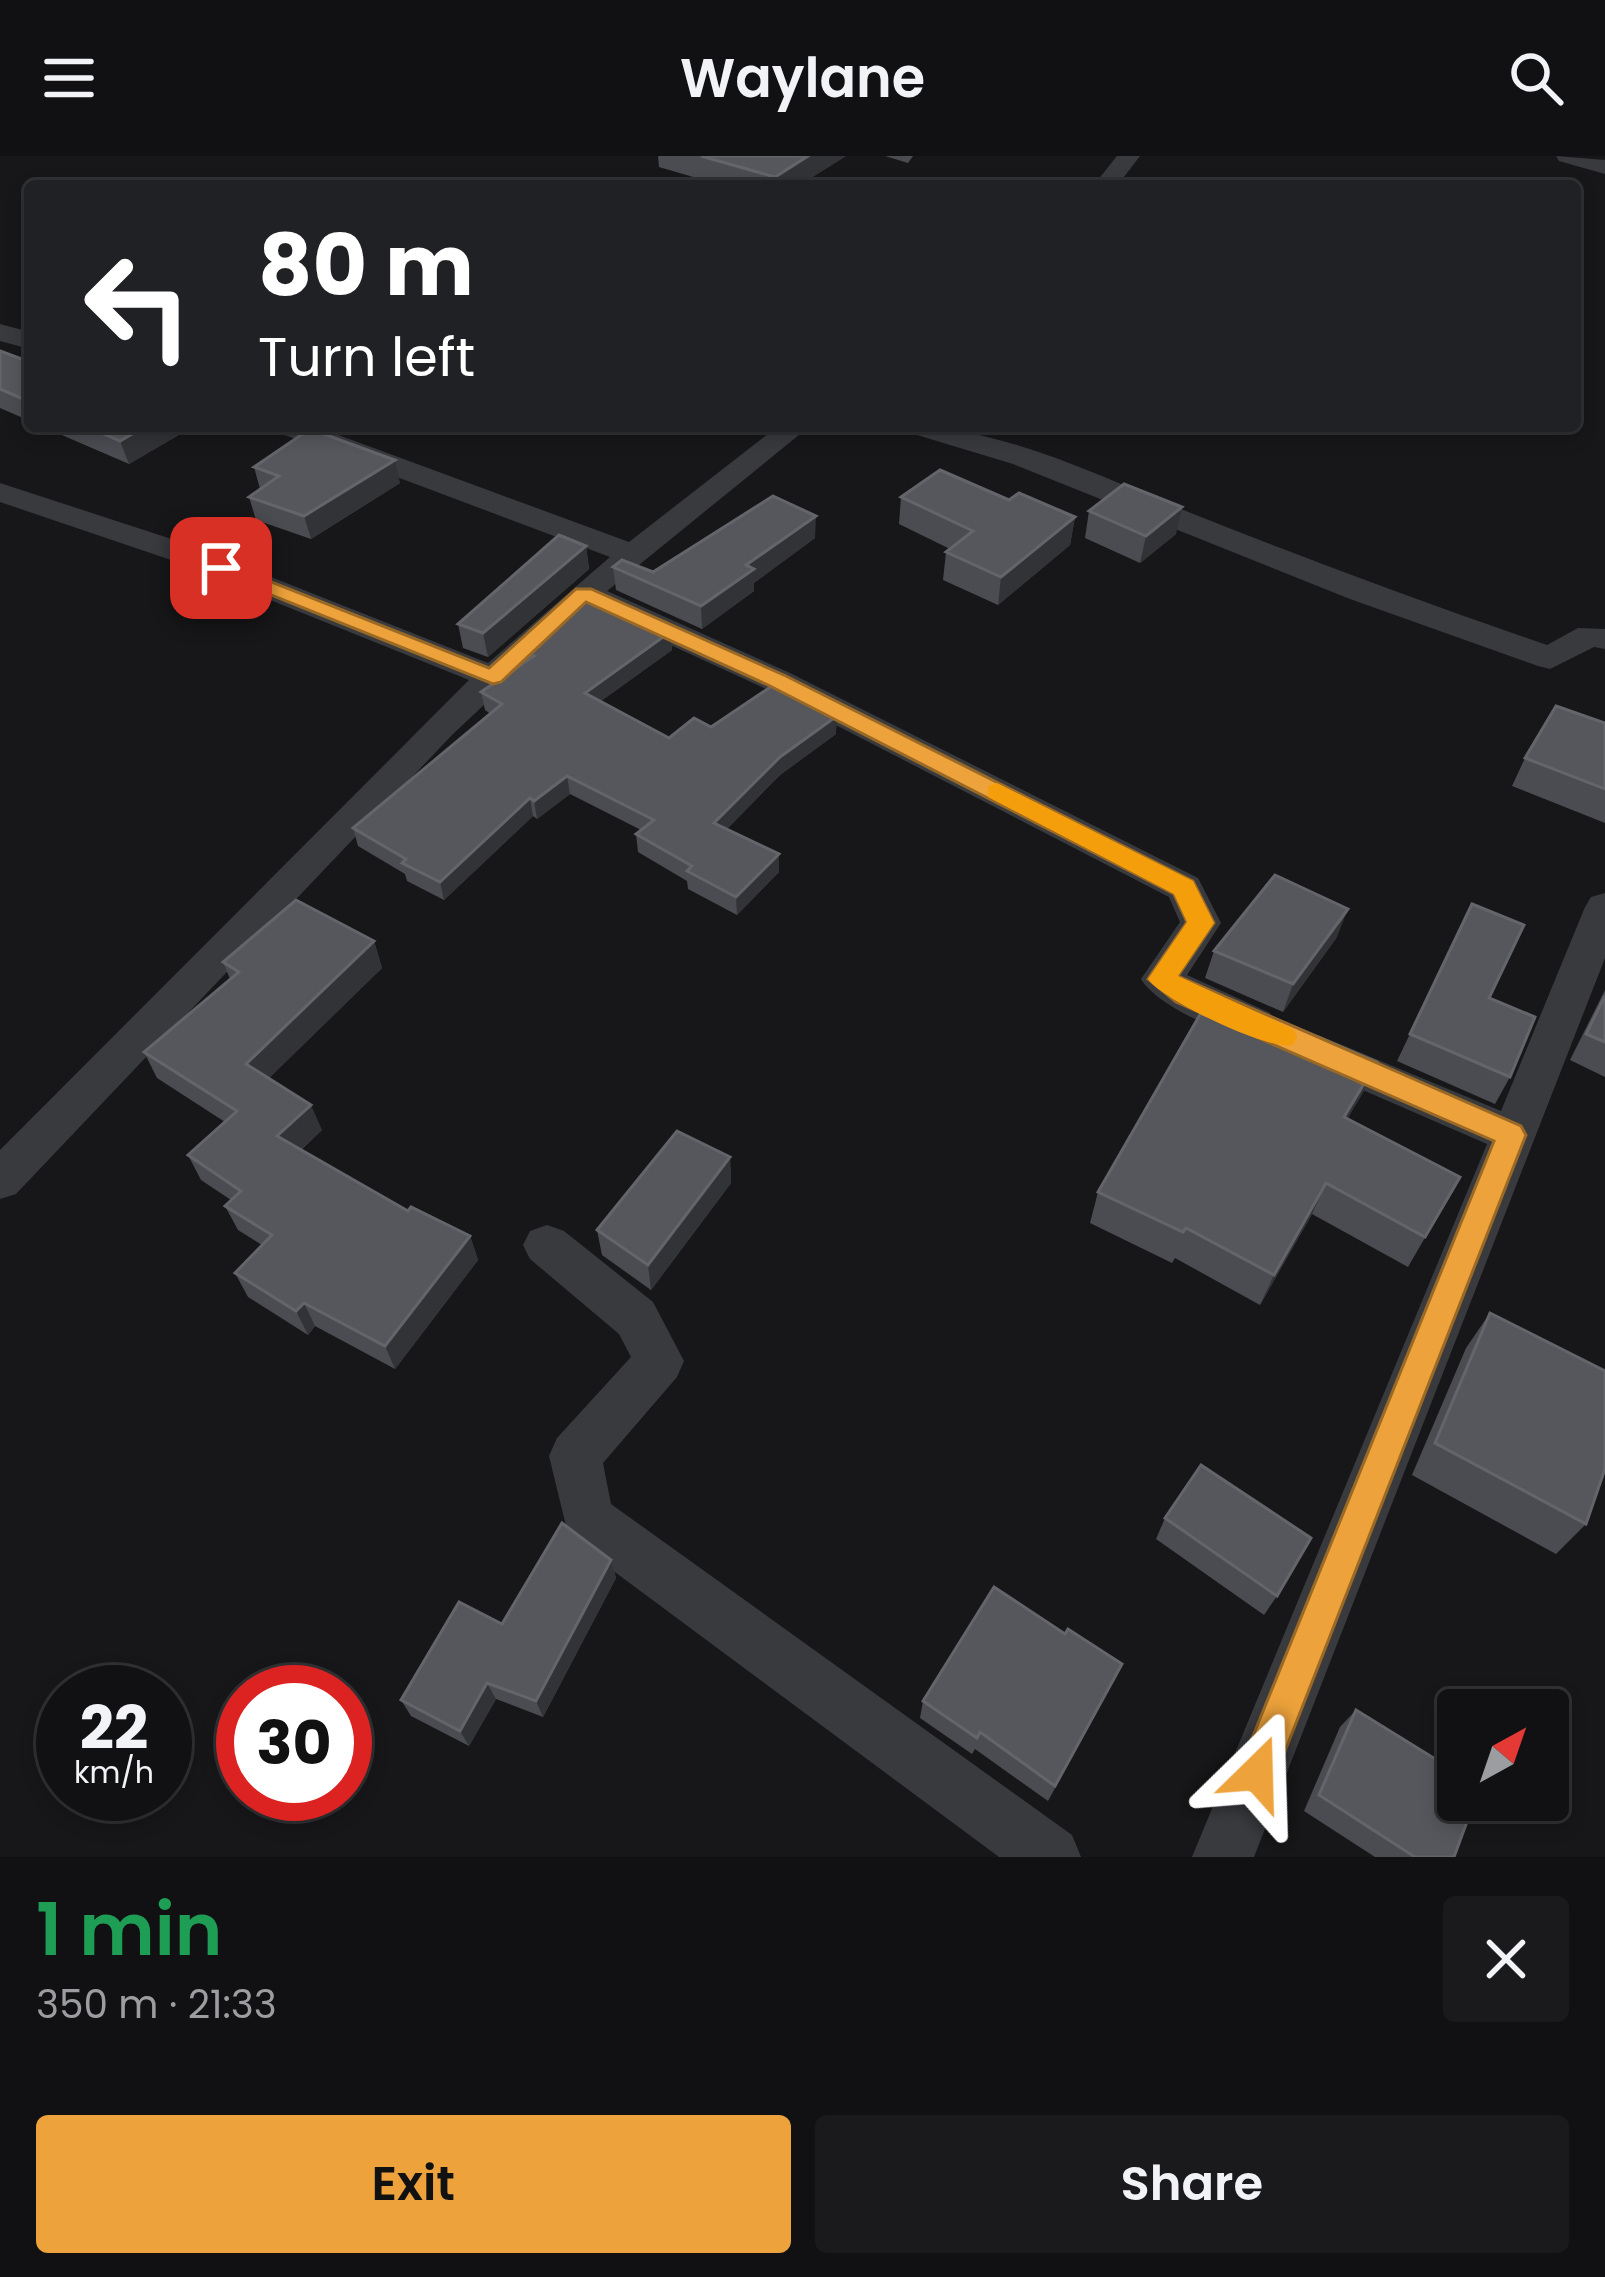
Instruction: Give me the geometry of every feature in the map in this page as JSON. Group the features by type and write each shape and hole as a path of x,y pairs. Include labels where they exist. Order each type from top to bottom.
{"street":[{"path":"1110,180 1129,156"},
{"path":"1567,156 1605,167"},
{"path":"303,432 631,554"},
{"path":"0,1180 296,872 493,677 631,554 788,432"},
{"path":"937,432 1023,458 1362,592 1550,658 1590,635 1605,639"},
{"path":"0,492 182,553 493,677"},
{"path":"584,593 778,681 1184,888 1201,923 1162,979 1186,995 1511,1135"},
{"path":"1223,1857 1605,907"},
{"path":"547,1245 636,1318 659,1361 575,1456 587,1519 1050,1857"}],"building":[{"path":"701,156 808,156 775,177"},
{"path":"0,351 24,360 24,399 0,389"},
{"path":"100,432 136,432 120,441"},
{"path":"306,432 318,432 395,460 304,516 249,497 279,476 254,467"},
{"path":"940,470 1009,500 1019,493 1075,517 1001,577 946,552 973,531 901,497"},
{"path":"1124,484 1182,507 1146,536 1089,511"},
{"path":"773,496 816,516 746,565 754,569 701,606 613,567 622,560 653,572"},
{"path":"559,535 586,546 483,633 458,624"},
{"path":"587,594 670,632 585,693 669,738 694,718 711,727 778,682 837,716 780,757 714,823 779,854 736,897 687,871 692,866 636,834 654,820 567,776 534,801 530,798 440,882 402,863 406,859 353,828 502,704 481,692 534,656 523,653"},
{"path":"1556,706 1605,723 1605,789 1525,758"},
{"path":"1275,875 1348,909 1293,984 1214,951"},
{"path":"296,900 374,941 246,1064 311,1105 277,1136 408,1211 411,1207 470,1236 385,1346 304,1303 296,1311 235,1273 272,1235 225,1206 241,1191 188,1155 237,1111 144,1052 239,972 223,962"},
{"path":"1472,904 1524,925 1489,998 1535,1017 1510,1077 1410,1034"},
{"path":"1213,992 1377,1062 1344,1117 1460,1177 1425,1237 1326,1183 1274,1275 1186,1228 1183,1232 1098,1192"},
{"path":"1605,996 1605,1042 1586,1034"},
{"path":"677,1131 730,1157 648,1265 597,1230"},
{"path":"1490,1313 1605,1371 1605,1469 1586,1524 1435,1443"},
{"path":"1201,1465 1311,1538 1277,1596 1165,1518"},
{"path":"562,1523 611,1560 536,1701 487,1683 460,1731 401,1700 459,1602 502,1624"},
{"path":"994,1587 1065,1634 1068,1629 1122,1664 1055,1786 980,1732 977,1738 923,1701"},
{"path":"1356,1710 1437,1760 1437,1821 1467,1821 1454,1857 1415,1857 1319,1795"}],"slow traffic":[{"path":"997,792 1184,888 1201,923 1162,979 1186,995 1283,1037"}],"route":[{"path":"221,568 493,677 584,593 778,681 1184,888 1201,923 1162,979 1186,995 1511,1135 1257,1773"}]}
